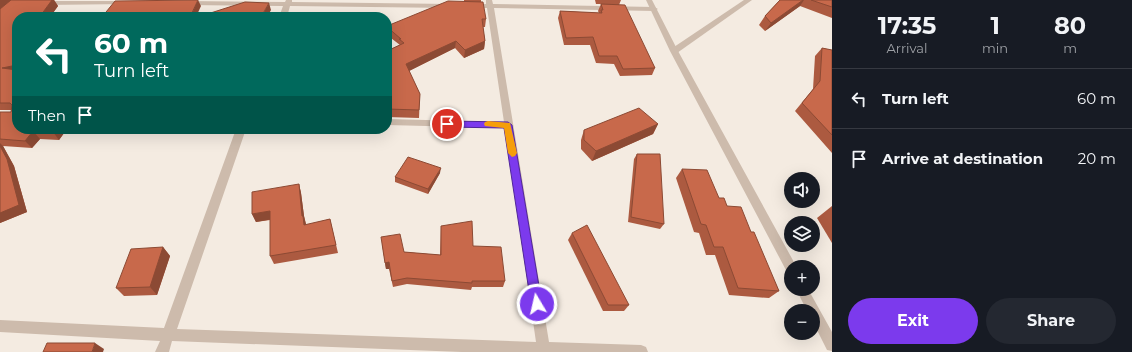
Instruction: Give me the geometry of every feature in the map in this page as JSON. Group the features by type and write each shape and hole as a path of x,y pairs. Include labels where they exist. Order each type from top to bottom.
{"street":[{"path":"649,0 674,51 787,260"},
{"path":"674,51 749,0"},
{"path":"179,3 289,1 462,6 489,3 654,9"},
{"path":"285,12 289,1"},
{"path":"38,3 132,3"},
{"path":"489,3 544,349"},
{"path":"392,122 508,125"},
{"path":"162,352 239,134"},
{"path":"806,296 832,345"},
{"path":"0,326 169,335 641,352"}],"building":[{"path":"11,0 52,0 43,12 12,12 12,66 2,68 12,69 12,105 10,103 0,103 0,9"},
{"path":"198,0 192,12 106,12 115,1"},
{"path":"780,0 803,0 771,23 765,16"},
{"path":"811,0 832,0 832,7"},
{"path":"448,1 483,2 486,19 482,19 485,41 465,50 456,41 406,64 420,94 419,110 392,109 392,49 404,43 392,31 392,24"},
{"path":"245,2 269,3 264,12 214,12"},
{"path":"601,4 625,5 655,68 623,69 617,56 599,56 593,37 566,38 560,11 602,13 601,10 603,10"},
{"path":"822,48 832,50 832,135 802,103 820,81"},
{"path":"12,105 12,134 31,134 25,141 0,139 0,112 11,112"},
{"path":"639,108 658,124 596,151 584,140 584,130"},
{"path":"0,146 7,159 19,205 0,213"},
{"path":"637,154 660,154 664,224 631,217"},
{"path":"408,157 441,168 428,189 395,177"},
{"path":"682,169 707,170 719,198 724,198 727,206 741,207 751,232 754,232 779,291 738,288 723,247 714,247 706,225 701,224"},
{"path":"299,184 304,225 330,219 336,245 270,256 270,211 252,214 252,192"},
{"path":"472,221 473,246 501,247 505,281 472,281 472,283 407,278 392,281 389,262 385,263 381,237 400,234 404,252 441,255 441,226"},
{"path":"587,225 629,305 608,305 572,233"},
{"path":"163,247 150,287 116,288 131,249"},
{"path":"47,343 95,343 92,352 43,352"}],"slow traffic":[{"path":"488,124 508,125 512,153"}],"route":[{"path":"447,124 508,125 537,304"}]}
